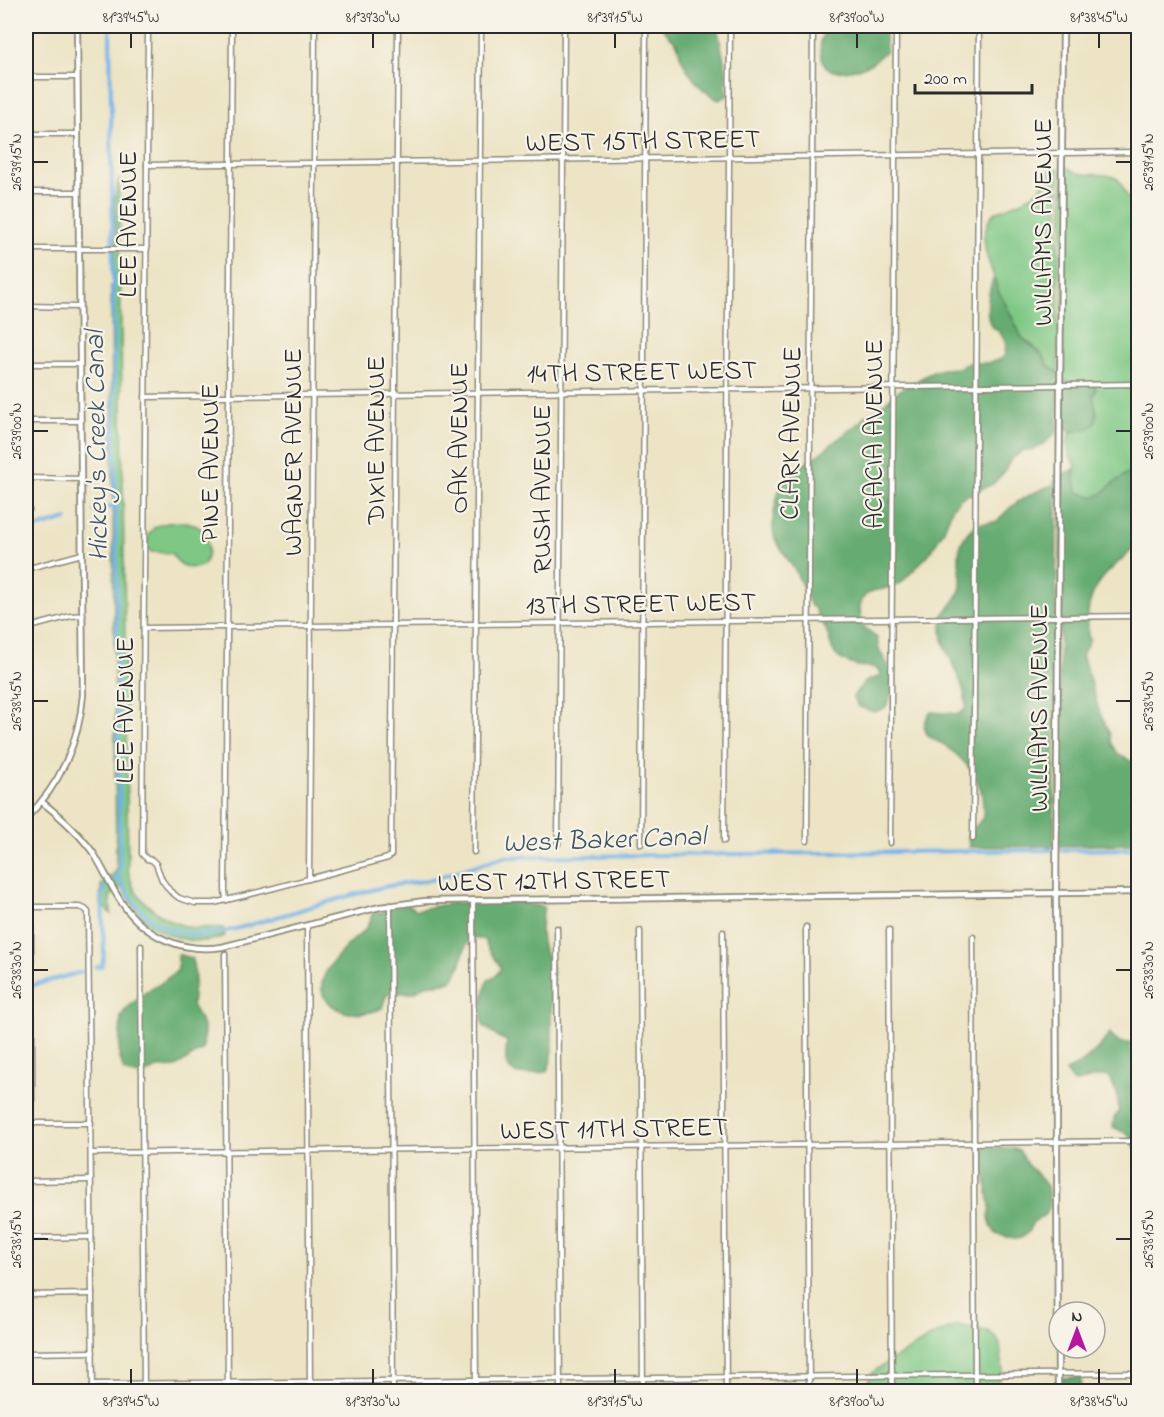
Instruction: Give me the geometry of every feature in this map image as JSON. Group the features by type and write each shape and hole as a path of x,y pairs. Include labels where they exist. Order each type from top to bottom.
{"street":[{"path":"26,818 42,802 68,758 80,721 83,684 77,26"},
{"name":"LEE AVENUE","path":"148,26 142,854 156,864 165,886 179,898 195,903 226,900"},
{"name":"PINE AVENUE","path":"226,900 231,26"},
{"name":"WAGNER AVENUE","path":"309,879 315,26"},
{"name":"DIXIE AVENUE","path":"309,879 391,855 398,26"},
{"name":"OAK AVENUE","path":"474,852 481,26"},
{"name":"RUSH AVENUE","path":"558,844 564,26"},
{"path":"641,844 646,26"},
{"path":"724,841 730,26"},
{"name":"CLARK AVENUE","path":"807,841 813,26"},
{"name":"ACACIA AVENUE","path":"890,843 896,26"},
{"path":"973,839 979,26"},
{"name":"WILLIAMS AVENUE","path":"1059,1392 1056,893 1063,26"},
{"path":"26,77 77,77"},
{"path":"26,134 78,135"},
{"name":"WEST 15TH STREET","path":"147,165 1138,152"},
{"path":"26,192 78,192"},
{"path":"26,249 147,249"},
{"path":"26,306 79,307"},
{"path":"26,364 80,364"},
{"name":"14TH STREET WEST","path":"145,397 1138,384"},
{"path":"26,421 81,421"},
{"path":"26,478 81,479"},
{"path":"26,569 82,554"},
{"path":"26,628 83,615"},
{"name":"13TH STREET WEST","path":"144,628 1138,616"},
{"name":"WEST 12TH STREET","path":"42,802 68,824 88,846 120,900 132,915 161,939 187,947 213,948 390,905 425,901 1138,892"},
{"path":"226,900 309,879"},
{"path":"474,900 476,1392"},
{"path":"390,905 393,1392"},
{"path":"31,970 28,907 85,909 88,912 89,931 93,1392"},
{"path":"307,925 310,1392"},
{"path":"806,927 809,1392"},
{"path":"557,928 560,1392"},
{"path":"889,930 892,1392"},
{"path":"640,931 643,1392"},
{"path":"723,932 726,1392"},
{"path":"973,937 975,1392"},
{"path":"141,946 144,1392"},
{"path":"225,954 228,1392"},
{"path":"32,1016 32,1123"},
{"path":"26,1123 91,1123"},
{"name":"WEST 11TH STREET","path":"91,1153 1138,1142"},
{"path":"26,1181 91,1180"},
{"path":"26,1238 92,1237"},
{"path":"26,1295 92,1294"},
{"path":"26,1353 93,1352"},
{"path":"93,1384 1138,1373"}],"green space":[{"path":"662,26 717,26 726,70 727,96 719,100 692,77 681,58 677,44"},
{"path":"830,26 884,26 886,50 872,63 862,67 843,71 831,70 824,64 821,47 822,37"},
{"path":"1059,168 1058,373 1048,365 1044,357 1030,343 1022,338 997,289 986,254 984,236 989,219 996,212 1022,201 1040,189 1051,170"},
{"path":"1063,168 1069,168 1080,174 1116,178 1138,209 1138,452 1132,470 1104,493 1095,497 1077,492 1074,474 1076,465 1068,449 1071,432 1080,430 1097,412 1093,396 1096,392 1095,386 1062,379"},
{"path":"119,179 128,870 136,892 162,916 186,926 223,928 225,936 202,941 179,938 157,929 139,914 121,887 117,890 110,877 117,869 111,286 116,236 114,201"},
{"path":"994,277 997,289 1022,338 1037,350 1048,365 1058,373 1057,432 1045,443 1033,450 1023,451 1011,459 1005,471 993,484 961,498 953,507 943,532 929,554 901,583 865,595 860,605 861,624 877,638 879,650 888,665 892,680 890,698 885,708 874,712 859,707 853,697 863,684 879,677 880,672 872,667 849,663 834,652 816,609 811,606 796,572 775,539 773,521 778,494 782,485 798,468 900,390 934,371 958,368 969,363 988,363 1003,358 1006,348 1005,341 991,325 988,314 989,294"},
{"path":"1062,379 1095,386 1093,396 1096,420 1090,427 1076,431 1061,430"},
{"path":"1137,453 1138,545 1106,574 1094,591 1088,615 1090,639 1082,655 1111,742 1118,754 1138,765 1138,844 1058,846 1061,475 1075,469 1077,492 1095,497 1132,470"},
{"path":"1057,478 1054,846 969,847 968,834 983,817 982,794 976,778 966,764 946,746 931,737 925,727 931,712 959,714 966,708 961,682 943,640 942,616 959,593 961,581 959,555 961,544 970,530 979,524 998,521 1016,503 1053,485"},
{"path":"187,522 201,529 207,539 208,549 204,565 189,568 178,562 171,553 152,552 147,549 149,533 158,525"},
{"path":"106,880 114,893 110,897 111,914 100,903 101,885"},
{"path":"518,902 544,907 541,936 545,953 550,961 553,982 551,1017 553,1051 546,1072 516,1074 508,1067 506,1061 507,1041 483,1025 482,1002 488,980 496,976 501,968 484,939 472,938 468,941 458,971 450,981 429,984 411,993 390,993 386,996 382,1008 378,1010 366,1013 342,1011 331,1004 322,992 322,984 329,967 341,952 366,929 372,914 406,905 416,910 452,903"},
{"path":"178,954 192,958 195,976 192,1005 204,1030 203,1049 176,1067 157,1068 142,1075 124,1071 119,1055 121,1016 137,999 178,970"},
{"path":"1110,1033 1119,1042 1138,1042 1138,1152 1130,1135 1113,1127 1114,1118 1119,1111 1117,1093 1108,1076 1072,1082 1066,1071 1091,1055"},
{"path":"983,1147 1019,1150 1028,1166 1047,1186 1050,1205 1047,1213 1032,1224 1021,1238 1014,1239 996,1234 991,1226"},
{"path":"957,1326 987,1331 995,1336 1000,1344 1003,1372 994,1391 863,1392 871,1375 877,1369 934,1335"},
{"path":"1081,1377 1081,1391 1062,1391 1062,1378"}],"waterway":[{"name":"Hickey's Creek Canal","path":"110,26 120,869 118,877 114,879"},
{"path":"94,511 116,505"},
{"path":"26,531 67,519"},
{"name":"West Baker Canal","path":"1060,850 1138,849"},
{"name":"West Baker Canal","path":"118,877 138,907 155,922 176,931 199,935 240,928 384,887 433,879 503,857 1053,850"},
{"path":"96,967 102,966 104,953 102,896 105,887"},
{"path":"26,987 82,972"}]}
